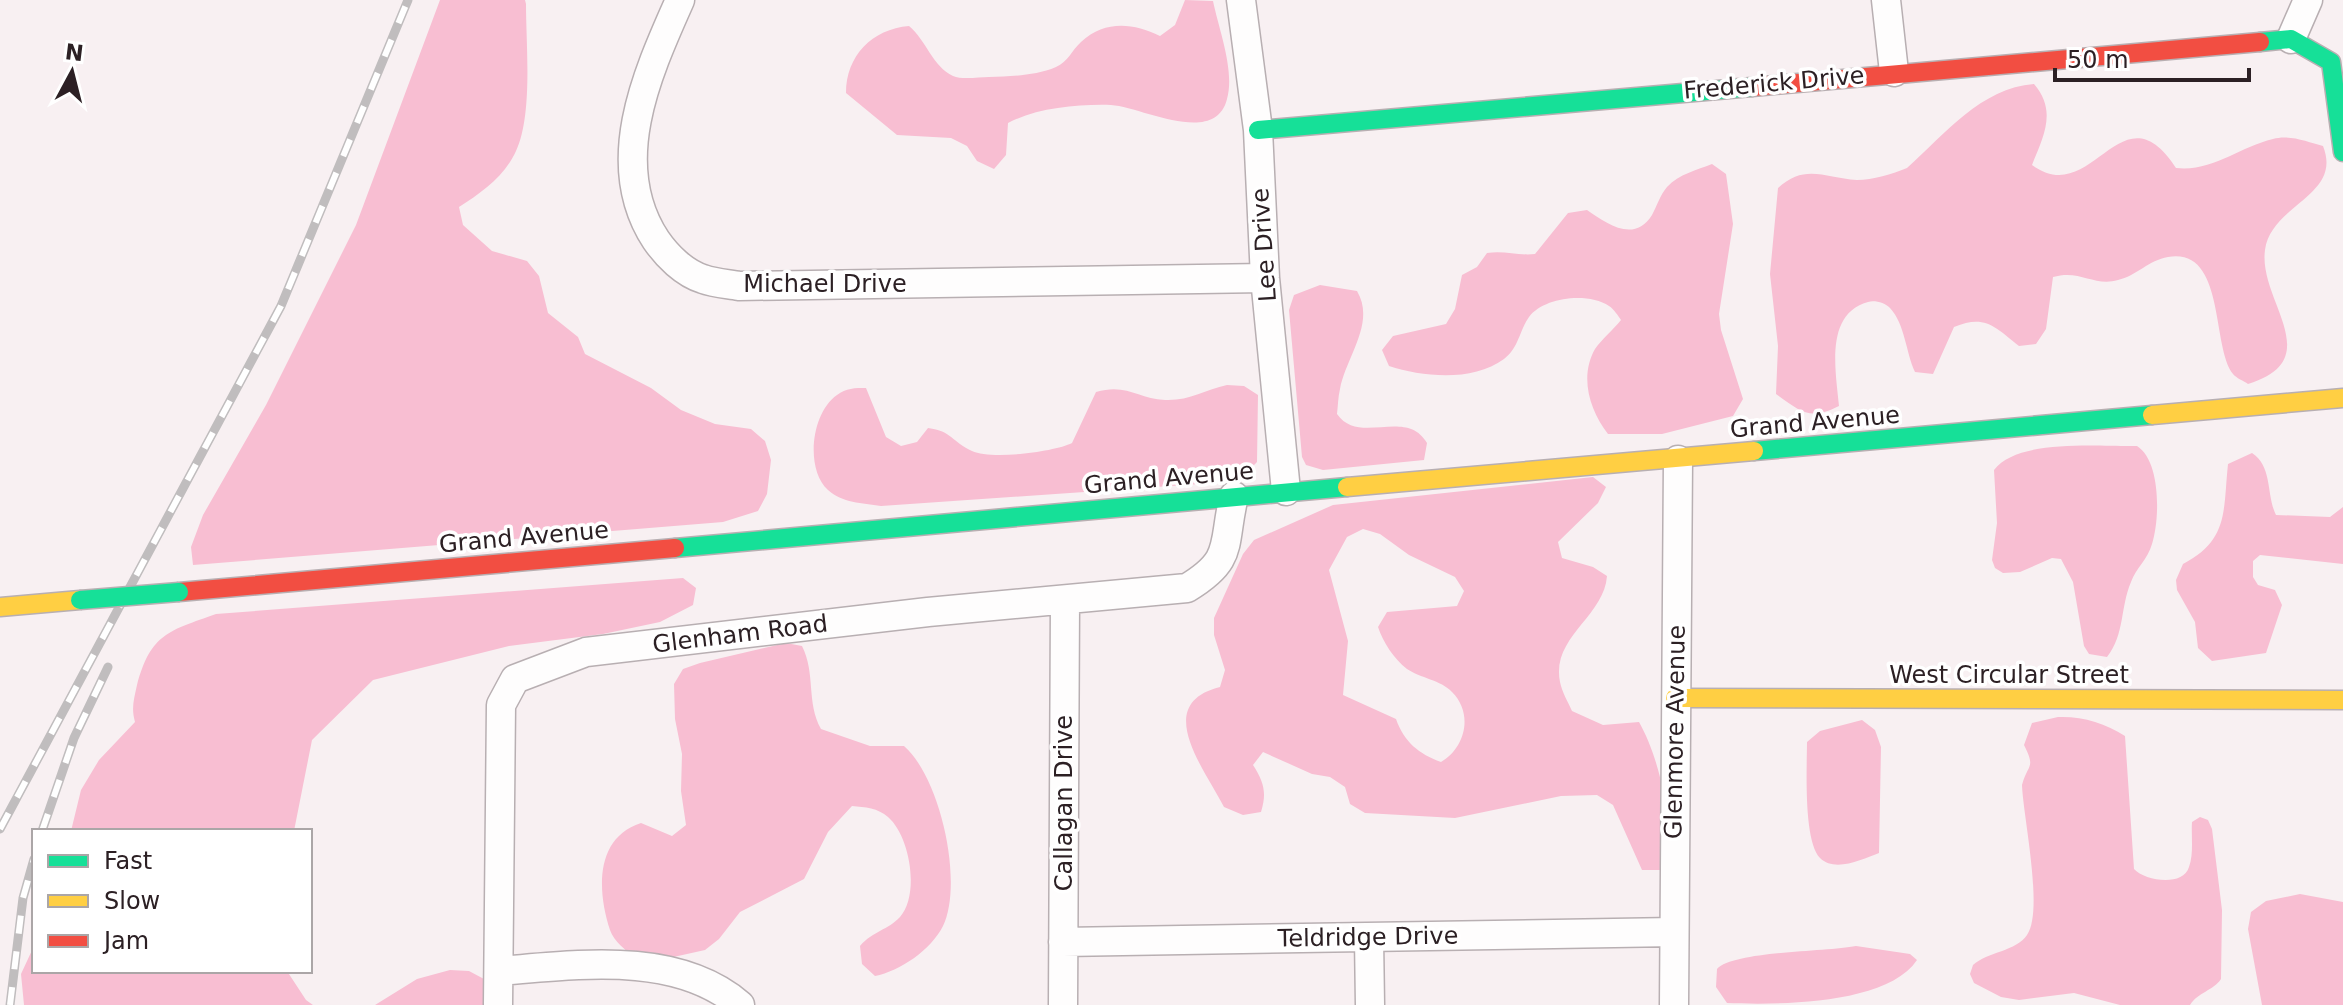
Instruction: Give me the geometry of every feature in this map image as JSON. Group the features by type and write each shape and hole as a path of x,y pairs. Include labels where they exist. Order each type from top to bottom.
{"street":[{"name":"Michael Drive","path":"680,0 651,64 636,115 632,168 642,218 667,256 701,279 739,286 1265,278"},
{"name":"Lee Drive","path":"1241,0 1258,130 1265,278 1286,491"},
{"path":"1886,0 1894,72"},
{"path":"2308,0 2291,39 2337,51 2343,152"},
{"name":"Frederick Drive","path":"1258,130 2291,39"},
{"name":"Grand Avenue","path":"0,607 1286,491 1678,460 2343,398"},
{"name":"Glenmore Avenue","path":"1674,1005 1678,460"},
{"name":"Glenham Road","path":"498,1005 501,705 515,679 586,652 928,612 1187,588 1210,574 1225,557 1226,527 1234,496"},
{"name":"Callagan Drive","path":"1063,1005 1065,601"},
{"name":"West Circular Street","path":"1675,698 2343,700"},
{"name":"Teldridge Drive","path":"1063,942 1674,932"},
{"path":"1369,938 1370,1005"},
{"path":"499,971 615,962 721,989 740,1005"}],"shaded area":[{"path":"440,0 525,0 526,4 527,99 521,136 516,151 499,176 459,207 463,225 492,251 527,261 539,276 548,313 578,337 585,354 651,388 681,410 715,424 751,429 765,441 771,460 767,494 758,511 723,522 193,565 191,547 203,515 266,405 356,225"},
{"path":"1185,0 1213,1 1225,50 1229,76 1227,99 1220,113 1208,120 1193,123 1176,121 1111,105 1044,110 1008,123 1006,155 994,169 977,161 967,146 951,138 897,135 846,93 847,80 856,56 873,39 896,28 909,26 940,66 953,76 1023,75 1060,65 1090,35 1109,27 1129,26 1160,36 1175,25"},
{"path":"2034,84 2041,94 2047,114 2044,133 2032,165 2053,175 2072,173 2122,142 2139,138 2157,146 2176,168 2214,163 2261,143 2285,137 2323,146 2326,163 2323,177 2315,189 2279,221 2270,234 2265,250 2266,269 2287,344 2284,360 2272,373 2248,384 2234,375 2226,361 2214,301 2200,267 2187,258 2168,257 2125,278 2109,282 2071,275 2053,277 2046,329 2036,344 2019,346 1989,324 1965,323 1954,327 1933,374 1915,372 1899,322 1890,308 1880,302 1868,302 1844,319 1839,331 1835,361 1839,406 1813,414 1793,406 1776,394 1778,346 1770,274 1778,188 1788,180 1806,174 1863,180 1907,168 1981,103 2015,87"},
{"path":"1712,164 1726,174 1733,224 1719,314 1721,330 1743,399 1733,416 1662,434 1608,434 1592,404 1588,371 1595,349 1621,320 1609,306 1590,299 1555,301 1536,310 1526,322 1509,355 1478,371 1432,375 1389,366 1382,350 1393,336 1446,324 1455,309 1462,275 1477,267 1487,253 1535,254 1568,213 1587,210 1611,225 1629,230 1637,228 1652,215 1667,187 1688,173"},
{"path":"1320,285 1357,291 1362,303 1362,328 1343,377 1337,414 1346,423 1357,427 1395,426 1418,433 1427,443 1424,460 1323,470 1306,465 1302,457 1289,310 1294,295"},
{"path":"1227,385 1244,386 1258,395 1257,462 1245,474 1228,482 881,506 840,498 828,490 816,469 814,441 821,414 837,395 851,389 866,388 886,437 901,446 917,442 928,428 947,434 972,451 1007,455 1072,443 1096,392 1116,389 1174,400"},
{"path":"2137,446 2145,453 2154,477 2157,506 2155,533 2150,549 2131,582 2113,648 2107,657 2089,654 2084,646 2073,582 2061,559 2052,558 2020,572 2003,573 1995,568 1992,560 1997,523 1994,470 2021,453 2040,449"},
{"path":"2252,453 2266,473 2276,515 2330,517 2343,507 2343,564 2260,555 2253,561 2253,577 2258,585 2275,590 2282,605 2266,653 2212,661 2198,648 2195,622 2177,590 2176,580 2183,564 2209,545 2221,523 2228,464"},
{"path":"1593,477 1606,487 1598,503 1558,542 1562,558 1593,567 1607,576 1597,604 1563,652 1559,666 1560,682 1572,711 1603,725 1639,722 1647,737 1664,795 1666,815 1665,854 1660,870 1642,870 1613,805 1597,795 1561,796 1455,818 1365,813 1350,804 1345,787 1330,777 1312,774 1263,752 1253,765 1263,788 1261,812 1243,815 1224,807 1196,756 1186,722 1189,707 1200,695 1220,687 1225,670 1214,635 1214,618 1243,554 1254,540 1333,505","holes":["1363,529 1380,534 1409,555 1455,577 1464,591 1457,606 1387,612 1378,627 1402,665 1447,688 1459,701 1465,720 1464,730 1456,748 1441,762 1413,746 1396,719 1343,695 1348,641 1329,570 1347,537"]},
{"path":"683,578 696,588 693,605 660,622 603,634 509,646 373,680 312,740 294,829 71,829 81,790 99,760 135,722 135,695 149,654 164,636 174,630 216,614"},
{"path":"786,643 802,646 809,667 816,719 821,729 870,746 904,746 917,761 938,805 945,831 951,884 943,926 923,951 894,969 875,976 862,964 860,946 900,917 910,894 911,880 907,851 896,826 880,812 852,806 828,832 804,879 740,912 719,939 705,950 669,958 635,958 617,942 610,930 603,899 603,867 615,840 626,830 641,823 672,836 686,825 674,684 683,669"},
{"path":"2058,717 2093,721 2125,736 2134,869 2139,873 2155,879 2172,880 2185,873 2191,856 2192,822 2200,817 2208,820 2212,829 2222,910 2221,979 2190,1005 2120,1005 2074,993 2019,1000 2001,997 1974,983 1970,974 1973,965 2022,940 2032,923 2033,885 2022,785 2030,762 2024,745 2032,723"},
{"path":"1862,720 1875,730 1881,747 1879,853 1841,865 1833,864 1820,858 1811,836 1807,802 1807,742 1820,731"},
{"path":"2300,894 2343,902 2343,1005 2262,1005 2248,929 2251,912 2266,901"},
{"path":"1856,946 1910,954 1917,960 1902,975 1882,986 1830,999 1727,1003 1716,987 1717,969 1727,963 1781,953"},
{"path":"32,950 32,973 288,973 306,1000 313,1005 24,1005 21,974"},
{"path":"450,970 469,971 484,979 487,1005 375,1005 417,979"}],"railway":[{"path":"0,829 281,306 408,0"},
{"path":"43,829 74,738 108,667"},
{"path":"10,1005 23,898 32,866"}],"traffic: fast":[{"path":"2260,42 2291,39 2331,62 2343,152"},
{"path":"1258,130 1752,87"},
{"path":"1754,451 2152,415"},
{"path":"675,548 1347,487"},
{"path":"80,600 179,592"}],"traffic: slow":[{"path":"2152,415 2343,398"},
{"path":"1347,487 1754,451"},
{"path":"0,607 80,600"},
{"path":"1675,698 2343,700"}],"traffic: jam":[{"path":"1752,87 2260,42"},
{"path":"179,592 675,548"}]}
